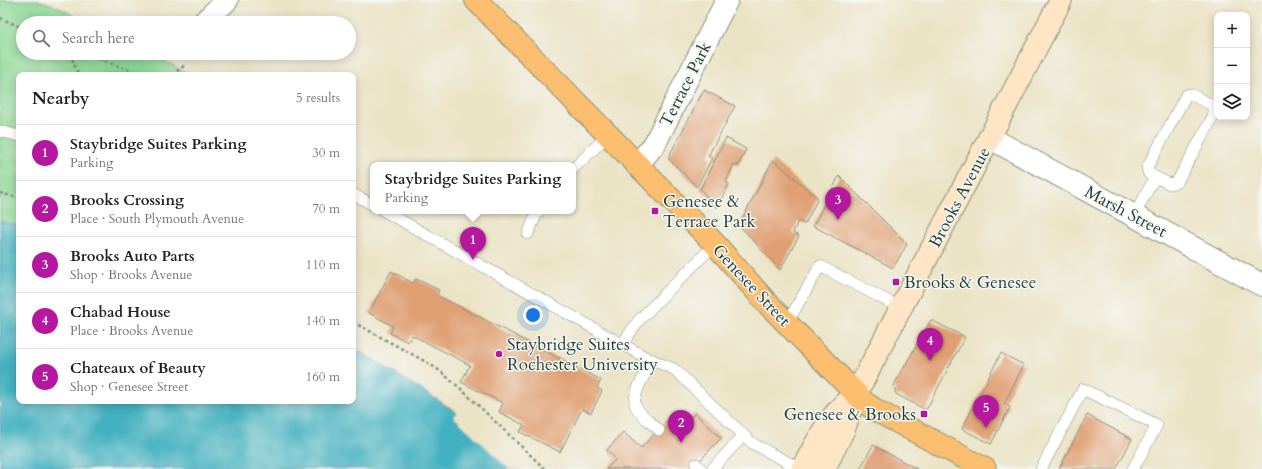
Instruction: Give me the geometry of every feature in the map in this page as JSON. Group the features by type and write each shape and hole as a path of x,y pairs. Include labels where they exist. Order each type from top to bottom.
{"main road":[{"name":"Genesee Street","path":"476,0 715,244 787,323 870,407 985,469"},
{"name":"Brooks Avenue","path":"856,394 1061,0"},
{"path":"801,469 830,419 839,408 856,394"},
{"path":"824,469 844,429 856,394"}],"street":[{"path":"210,16 227,0"},
{"name":"Terrace Park","path":"637,165 654,145 727,0"},
{"name":"Marsh Street","path":"990,138 1262,285"}],"lane":[{"path":"1190,94 1212,105 1214,115 1177,182 1170,184 1155,177 1149,174 1147,168 1186,96 1190,94"},
{"path":"0,131 16,135"},
{"path":"576,166 608,135"},
{"path":"1134,216 1155,177"},
{"path":"356,196 370,203"},
{"path":"389,214 653,360 674,369 743,436 761,449 801,469"},
{"path":"528,234 537,214"},
{"path":"623,343 639,320 715,244"},
{"path":"787,323 820,266 901,308"},
{"path":"653,360 637,390 634,402 636,408 659,430"},
{"path":"1041,469 1083,389 1157,425 1133,469"},
{"path":"712,469 743,436"}],"path":[{"path":"0,18 16,25"},
{"path":"73,60 78,72"},
{"path":"101,60 135,72"},
{"path":"176,72 185,65"},
{"path":"0,193 16,197"},
{"path":"356,324 440,371 545,469"}],"green space":[{"path":"0,0 38,0 58,7 75,16 16,16 16,60 162,60 186,72 16,72 16,225 0,221"}],"water":[{"path":"0,221 16,225 16,404 356,404 356,349 452,409 521,469 0,469"}],"pier":[{"path":"458,410 523,469 509,469 454,417"}],"building":[{"path":"704,90 735,106 708,156 712,158 697,187 668,158"},
{"path":"726,138 746,149 738,166 734,164 726,182 729,184 717,208 700,189"},
{"path":"773,160 818,198 805,224 798,221 793,233 799,236 780,270 739,225"},
{"path":"839,176 907,244 893,268 813,226"},
{"name":"Staybridge Suites Rochester University","path":"391,271 413,283 416,279 439,290 437,295 601,380 597,388 602,391 591,413 582,409 560,452 520,432 524,425 499,412 503,403 461,382 470,365 412,335 408,342 390,333 393,326 369,313"},
{"path":"931,320 965,337 926,410 896,394 894,385"},
{"path":"1001,353 1024,365 1004,404 1010,407 991,444 962,429"},
{"path":"676,411 687,421 695,413 721,438 692,469 606,469 616,459 607,450 623,432 641,448"},
{"path":"1087,415 1132,439 1116,469 1059,469"},
{"path":"873,445 917,469 860,469"}],"place":[{"name":"Genesee & Terrace Park","path":"655,211"},
{"name":"Brooks Auto Parts","path":"838,220"},
{"name":"Staybridge Suites Parking","path":"473,260"},
{"name":"Brooks & Genesee","path":"896,282"},
{"name":"Staybridge Suites Rochester University","path":"499,354"},
{"name":"Chabad House","path":"930,361"},
{"name":"Genesee & Brooks","path":"924,414"},
{"name":"Chateaux of Beauty","path":"986,428"},
{"name":"Brooks Crossing","path":"681,443"}]}
